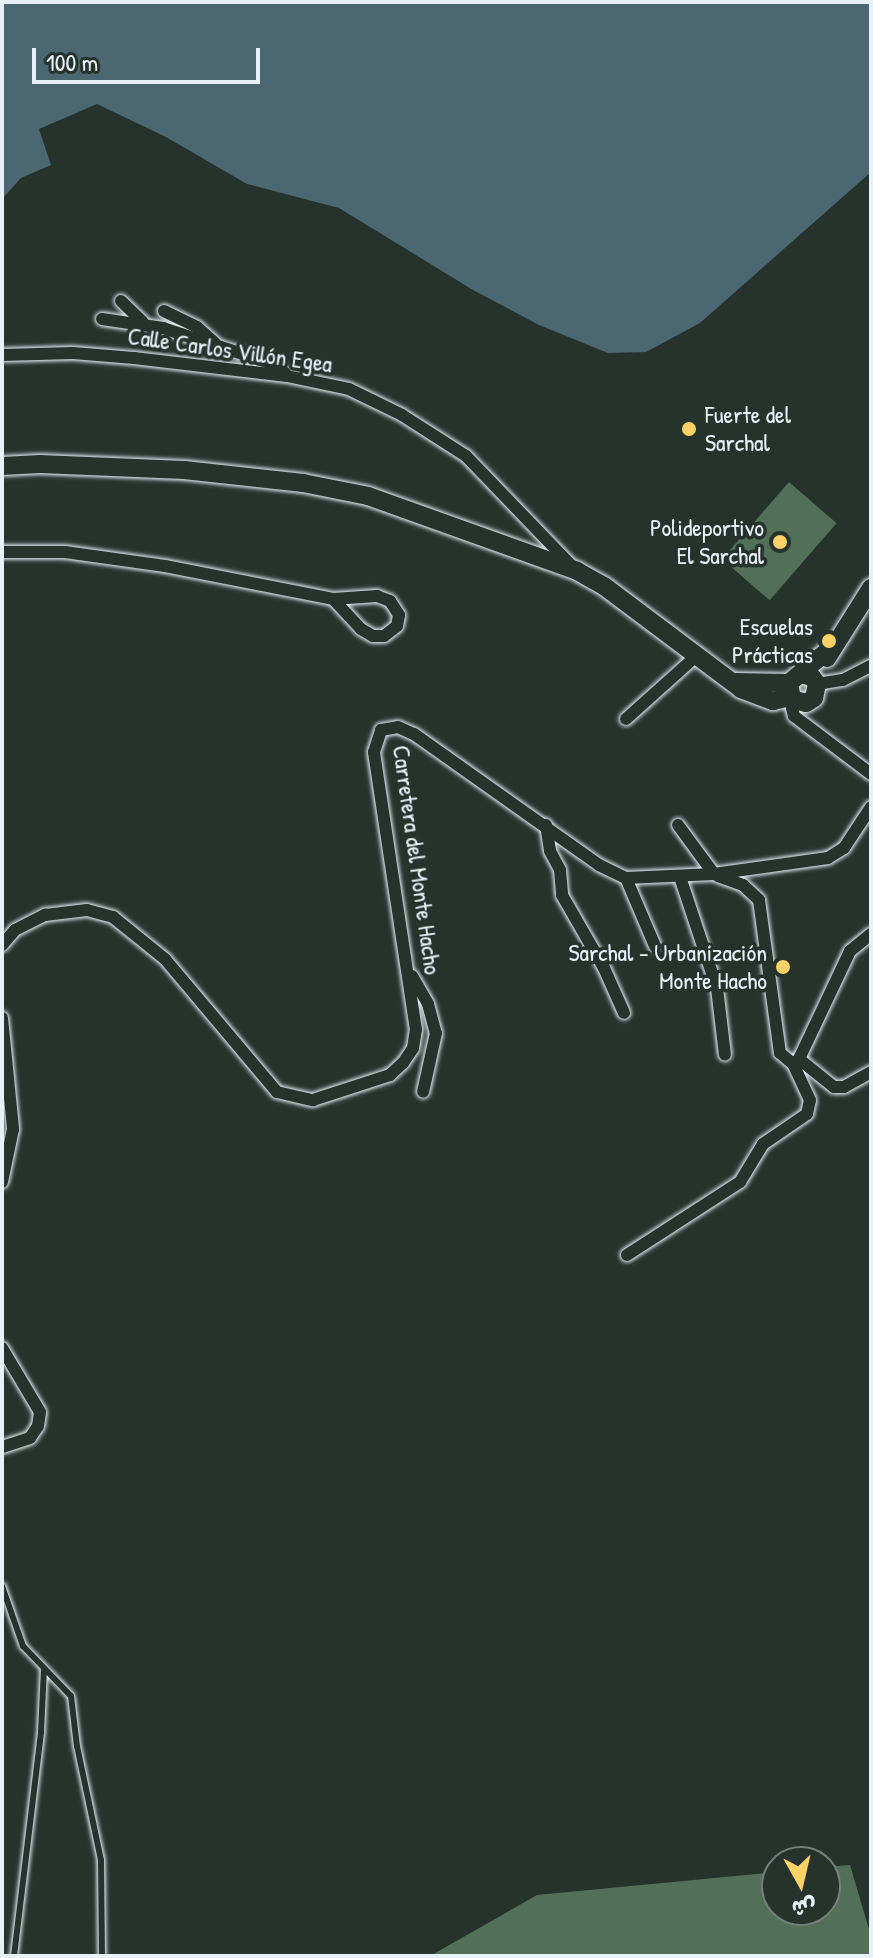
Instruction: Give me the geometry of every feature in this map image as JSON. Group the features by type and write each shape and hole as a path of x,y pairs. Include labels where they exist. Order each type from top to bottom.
{"main road":[{"path":"2,466 184,470 336,488 399,506 577,571 604,586 731,681 802,687 871,588"}],"street":[{"path":"121,301 143,322"},
{"path":"164,311 197,327 218,346"},
{"path":"102,319 143,322 267,362 287,376"},
{"name":"Calle Carlos Villón Egea","path":"2,355 73,353 287,376 349,389 374,399 466,456 577,571"},
{"path":"2,552 65,552 165,566 333,599 383,598 397,610 397,626 384,636 373,636 361,629 333,599"},
{"path":"626,719 695,657"},
{"path":"871,666 843,680 802,687 791,712 871,774"},
{"name":"Carretera del Monte Hacho","path":"2,945 28,921 45,915 87,910 113,917 165,959 277,1092 301,1100 325,1098 390,1075 413,1048 416,1030 374,752 381,730 398,727 414,734 599,865 626,878 714,874 743,885 756,895"},
{"path":"678,825 714,874 837,854 871,807"},
{"path":"546,825 550,851 560,870 562,895 604,968 624,1013"},
{"path":"761,868 753,874 765,927 780,1053 834,1087 844,1087 871,1072"},
{"path":"680,877 717,988 725,1055"},
{"path":"626,878 655,946"},
{"path":"627,1255 740,1182 763,1144 807,1114 810,1100 796,1061 850,951 871,934"},
{"path":"407,966 428,1004 436,1033 423,1092"},
{"path":"2,1018 13,1129 2,1182"},
{"path":"2,1348 40,1412 38,1426 30,1438 2,1447"}],"lane":[{"path":"2,1586 23,1646 71,1696 77,1746 101,1860 102,1956"},
{"path":"14,1956 41,1732 44,1669"}],"green space":[{"name":"Polideportivo El Sarchal","path":"789,482 837,523 770,600 722,559"},
{"path":"850,1865 871,1936 871,1956 430,1956 537,1895 761,1874 761,1926 841,1926 841,1866"}],"water":[{"path":"2,2 871,2 871,172 700,323 646,352 608,353 539,325 473,290 339,208 247,184 166,137 97,104 39,129 51,165 21,178 2,199"}],"place":[{"name":"Fuerte del Sarchal","path":"689,429"},
{"name":"Polideportivo El Sarchal","path":"780,542"},
{"name":"Escuelas Prácticas","path":"829,641"},
{"name":"Sarchal - Urbanización Monte Hacho","path":"783,967"}]}
